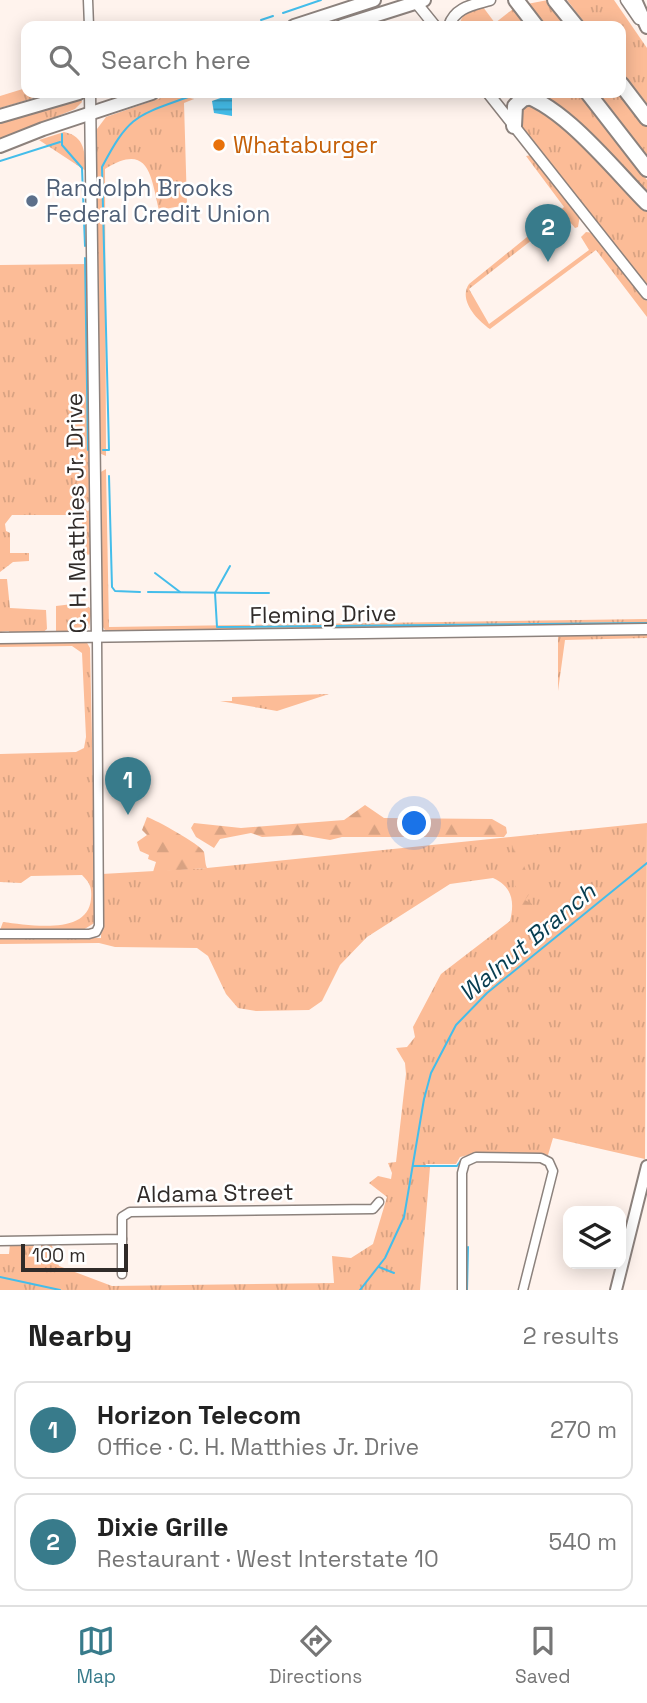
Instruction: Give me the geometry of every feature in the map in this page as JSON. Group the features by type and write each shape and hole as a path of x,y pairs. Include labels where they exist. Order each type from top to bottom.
{"highway":[{"path":"555,0 572,21"},
{"path":"517,2 532,21"},
{"path":"626,91 647,118"},
{"path":"514,125 515,106 528,98"},
{"path":"534,98 562,117 647,203"},
{"path":"592,98 647,169"}],"main road":[{"path":"308,21 373,0"},
{"path":"635,0 647,29"},
{"path":"357,21 418,1"},
{"path":"0,116 62,98"},
{"path":"0,146 136,98"},
{"path":"617,1290 647,1166"}],"street":[{"path":"88,0 89,21"},
{"path":"451,21 455,13 461,9 490,0"},
{"path":"626,0 647,29"},
{"path":"418,1 432,21"},
{"name":"C. H. Matthies Jr. Drive","path":"0,934 96,932 100,922 90,98"},
{"path":"492,98 647,294"},
{"name":"Fleming Drive","path":"0,638 647,629"},
{"path":"462,1290 462,1173 466,1162 476,1157 538,1157 551,1164 551,1177 523,1290"},
{"name":"Aldama Street","path":"0,1241 121,1239 122,1217 130,1212 370,1209 379,1202"},
{"path":"121,1239 122,1274"}],"green space":[{"path":"548,0 564,21 540,21 527,4"},
{"path":"567,0 614,0 647,48 647,104 626,77 626,21 583,21"},
{"path":"483,7 494,21 460,21 465,12"},
{"path":"513,9 522,21 498,21"},
{"path":"21,90 21,98 34,98 0,108 0,96"},
{"path":"161,98 194,99 184,103 187,205 159,210 154,186 146,167 140,161 120,161 105,169 106,456 99,453 94,133 106,117"},
{"path":"544,98 583,98 647,180 647,198 562,112"},
{"path":"600,98 624,98 647,127 647,159"},
{"path":"81,99 82,102 75,109 0,140 0,122"},
{"path":"527,102 546,109 647,207 647,286 519,124 518,112"},
{"path":"64,132 80,141 86,171 39,140"},
{"path":"531,155 580,215 578,227 575,228 564,215 469,289 489,324 589,250 581,237 586,232 594,233 647,301 647,317 596,250 490,329 471,309 466,297 469,284 564,207 526,156"},
{"path":"89,264 91,500 83,506 87,511 91,510 93,550 91,554 83,556 82,515 12,515 5,524 6,531 10,533 10,553 29,553 29,561 13,562 0,572 0,265"},
{"path":"106,469 109,627 647,619 647,625 106,632 100,622 99,473"},
{"path":"0,579 7,579 10,608 46,610 47,629 41,634 8,635 9,631 0,632"},
{"path":"81,603 92,609 89,628 77,633 56,632 56,606"},
{"path":"647,632 647,638 565,640 558,691 558,634"},
{"path":"86,641 90,648 96,922 83,930 0,930 3,922 41,926 80,919 87,911 91,895 90,886 82,875 31,876 21,883 0,882 0,754 76,752 84,748 86,737 82,653 72,646 0,647 0,642"},
{"path":"329,694 277,711 220,701 232,701 232,697"},
{"path":"365,805 384,818 492,819 506,827 507,833 504,837 342,837 330,840 301,835 262,837 251,833 220,839 214,848 196,837 191,828 194,823 241,828 344,820"},
{"path":"147,817 201,848 207,868 153,872 156,862 140,851 137,842 147,835 142,830"},
{"path":"647,823 645,1159 553,1138 548,1155 477,1153 460,1157 456,1164 426,1164 425,1167 430,1167 420,1290 0,1290 0,1254 9,1254 10,1244 51,1243 59,1266 112,1286 334,1283 332,1256 351,1258 373,1244 387,1197 369,1183 378,1176 391,1179 388,1163 396,1162 406,1074 405,1063 396,1048 407,1047 415,1037 413,1027 441,974 510,921 512,901 504,885 493,878 450,884 367,937 340,965 322,1001 309,1010 256,1011 238,1008 226,994 208,956 197,948 115,947 99,943 0,944 0,938 101,938 102,874 207,868"},
{"path":"519,842 526,851 523,863 526,871 523,874 530,878 532,890 525,900 532,904 530,916 519,919 512,843"}],"water":[{"path":"232,98 232,116 214,113 212,101"}],"waterway":[{"path":"283,13 321,0"},
{"path":"261,20 273,16"},
{"path":"103,450 109,450 102,167 120,136 136,119 186,98"},
{"path":"62,134 62,145 82,168 85,246"},
{"path":"0,161 60,142"},
{"path":"85,258 88,450"},
{"path":"109,476 112,587 115,591 140,592"},
{"path":"230,566 215,593 217,627 647,623"},
{"path":"155,573 180,592"},
{"path":"148,592 269,593"},
{"name":"Walnut Branch","path":"360,1290 385,1258 404,1217 431,1073 456,1025 487,993 647,863"},
{"path":"413,1166 457,1166 462,1159"},
{"path":"467,1290 468,1247"},
{"path":"379,1267 394,1273"},
{"name":"Walnut Branch","path":"0,1277 60,1290"}],"place":[{"name":"Whataburger","path":"219,145"},
{"name":"Randolph Brooks Federal Credit Union","path":"32,201"},
{"name":"Dixie Grille","path":"548,262"},
{"name":"Horizon Telecom","path":"128,815"}]}
